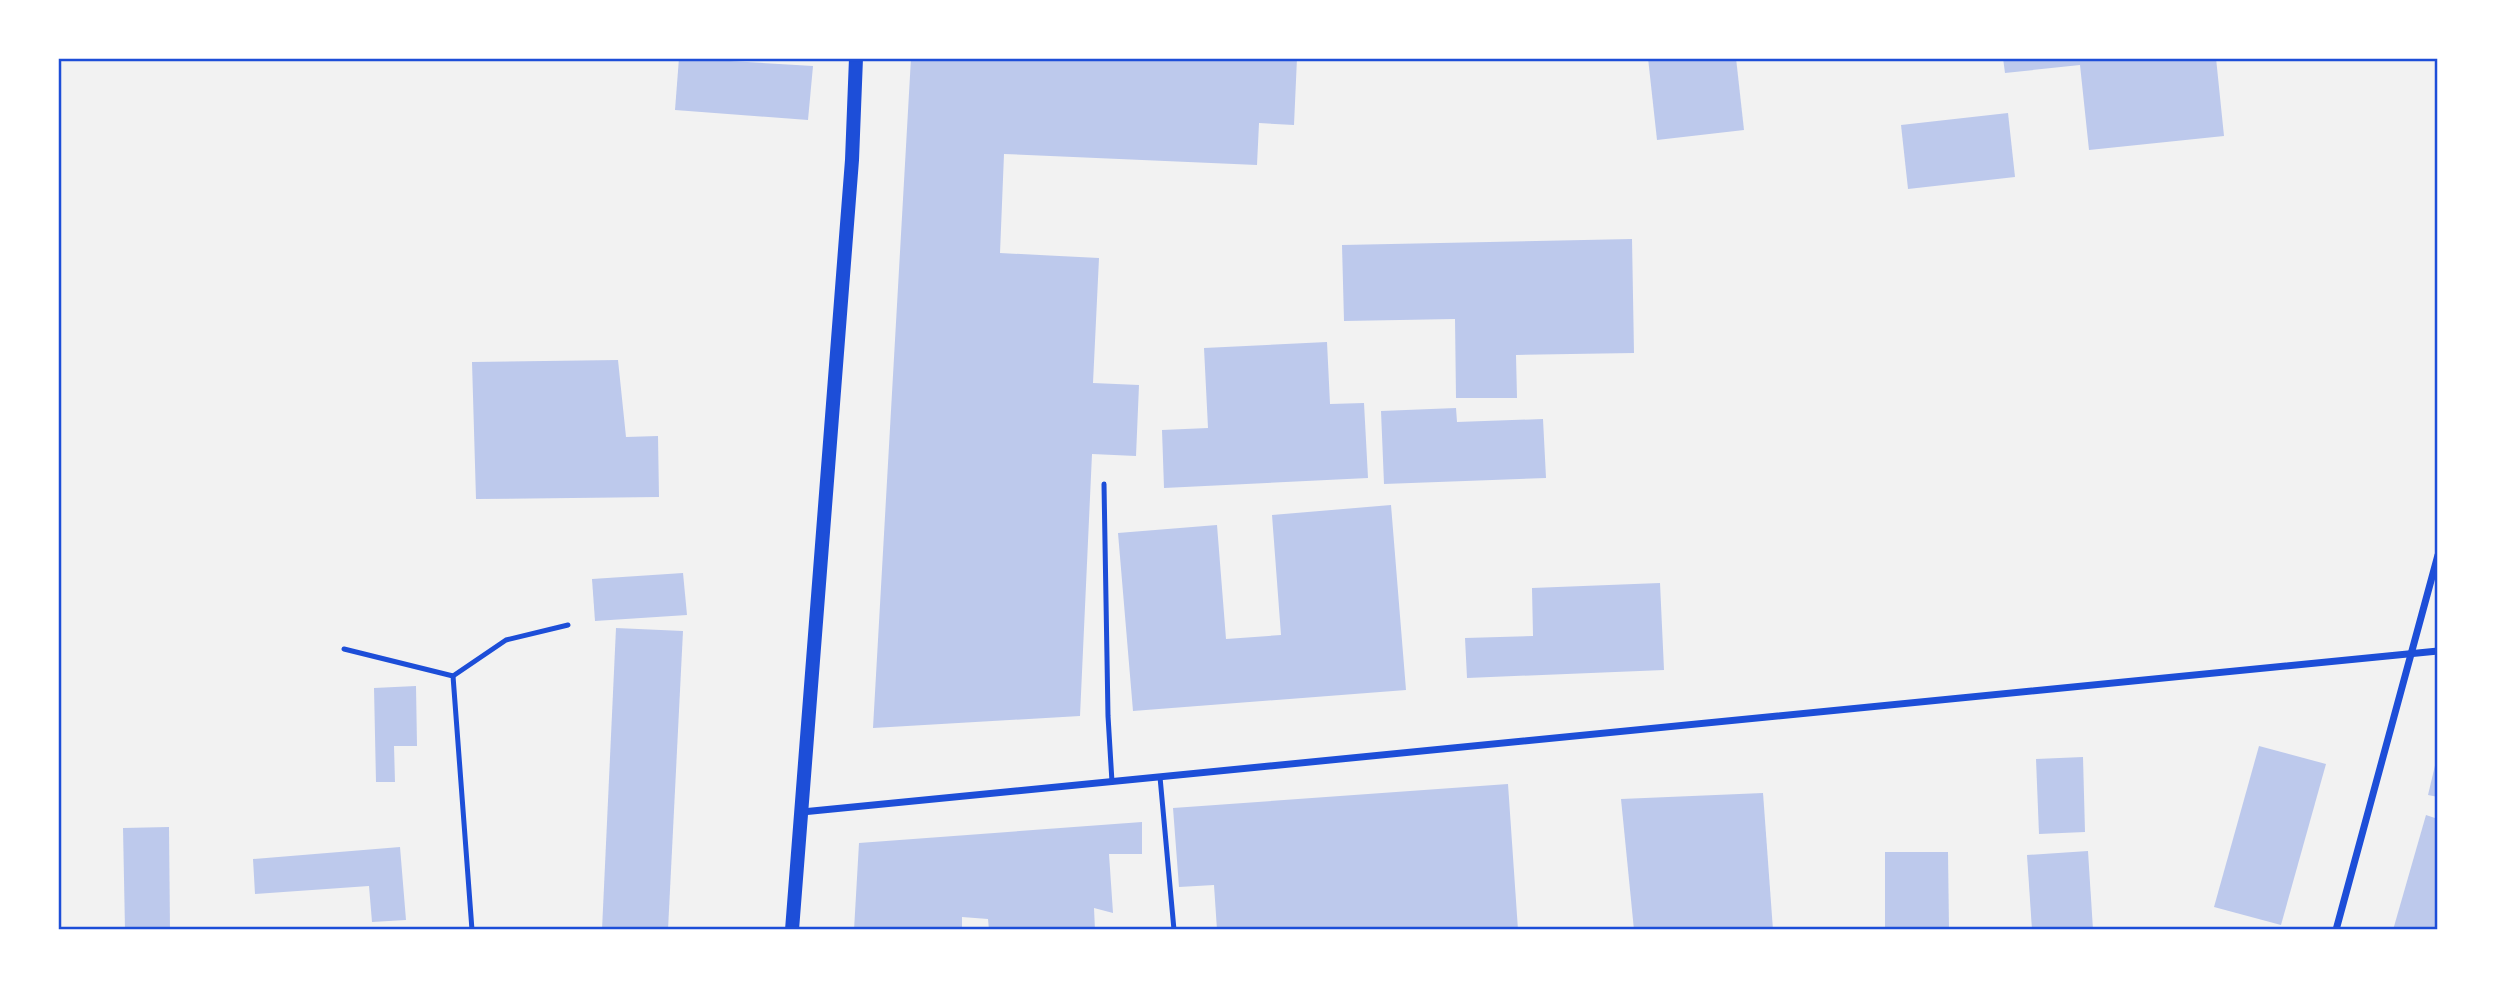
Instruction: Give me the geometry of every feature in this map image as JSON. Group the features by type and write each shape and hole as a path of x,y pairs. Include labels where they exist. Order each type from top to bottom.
{"main road":[{"path":"792,930 852,160 856,58"}],"street":[{"path":"2336,930 2438,555"},
{"path":"802,812 2438,651"}],"lane":[{"path":"1104,484 1108,716 1112,782"},
{"path":"344,649 453,676 506,640 568,625"},
{"path":"453,676 472,930"},
{"path":"1160,777 1174,930"}],"building":[{"path":"679,58 813,66 808,120 675,110"},
{"path":"911,58 1297,58 1294,125 1259,123 1257,165 1004,154 1000,253 1099,258 1093,383 1139,385 1136,456 1092,454 1080,716 873,728"},
{"path":"1648,58 1736,58 1744,130 1657,140"},
{"path":"2003,58 2216,58 2224,136 2089,150 2080,65 2005,73"},
{"path":"2008,113 2015,177 1908,189 1901,125"},
{"path":"1632,239 1634,353 1516,355 1517,398 1456,398 1455,319 1344,321 1342,245"},
{"path":"1327,342 1330,404 1364,403 1368,478 1164,488 1162,430 1208,428 1204,348"},
{"path":"618,360 626,437 658,436 659,497 476,499 472,362"},
{"path":"1456,408 1457,422 1543,419 1546,478 1384,484 1381,411"},
{"path":"1391,505 1406,690 1133,711 1118,533 1217,525 1226,639 1281,635 1272,515"},
{"path":"683,573 687,615 595,621 592,579"},
{"path":"1660,583 1664,670 1467,678 1465,638 1533,636 1532,588"},
{"path":"616,628 683,631 668,930 602,930"},
{"path":"416,686 417,746 394,746 395,782 376,782 374,688"},
{"path":"2259,746 2326,764 2281,925 2214,907"},
{"path":"2083,757 2085,832 2039,834 2036,759"},
{"path":"2438,757 2438,797 2428,795"},
{"path":"1508,784 1518,930 1217,930 1214,885 1179,887 1173,808"},
{"path":"1763,793 1773,930 1634,930 1621,799"},
{"path":"2426,815 2438,819 2438,930 2393,930"},
{"path":"1142,822 1142,854 1109,854 1113,913 1094,908 1095,930 989,930 988,919 962,917 962,930 854,930 859,843"},
{"path":"169,827 170,930 125,930 123,828"},
{"path":"400,847 406,920 372,922 369,886 255,894 253,859"},
{"path":"2088,851 2093,930 2032,930 2027,855"},
{"path":"1885,852 1948,852 1949,930 1885,930"}]}
